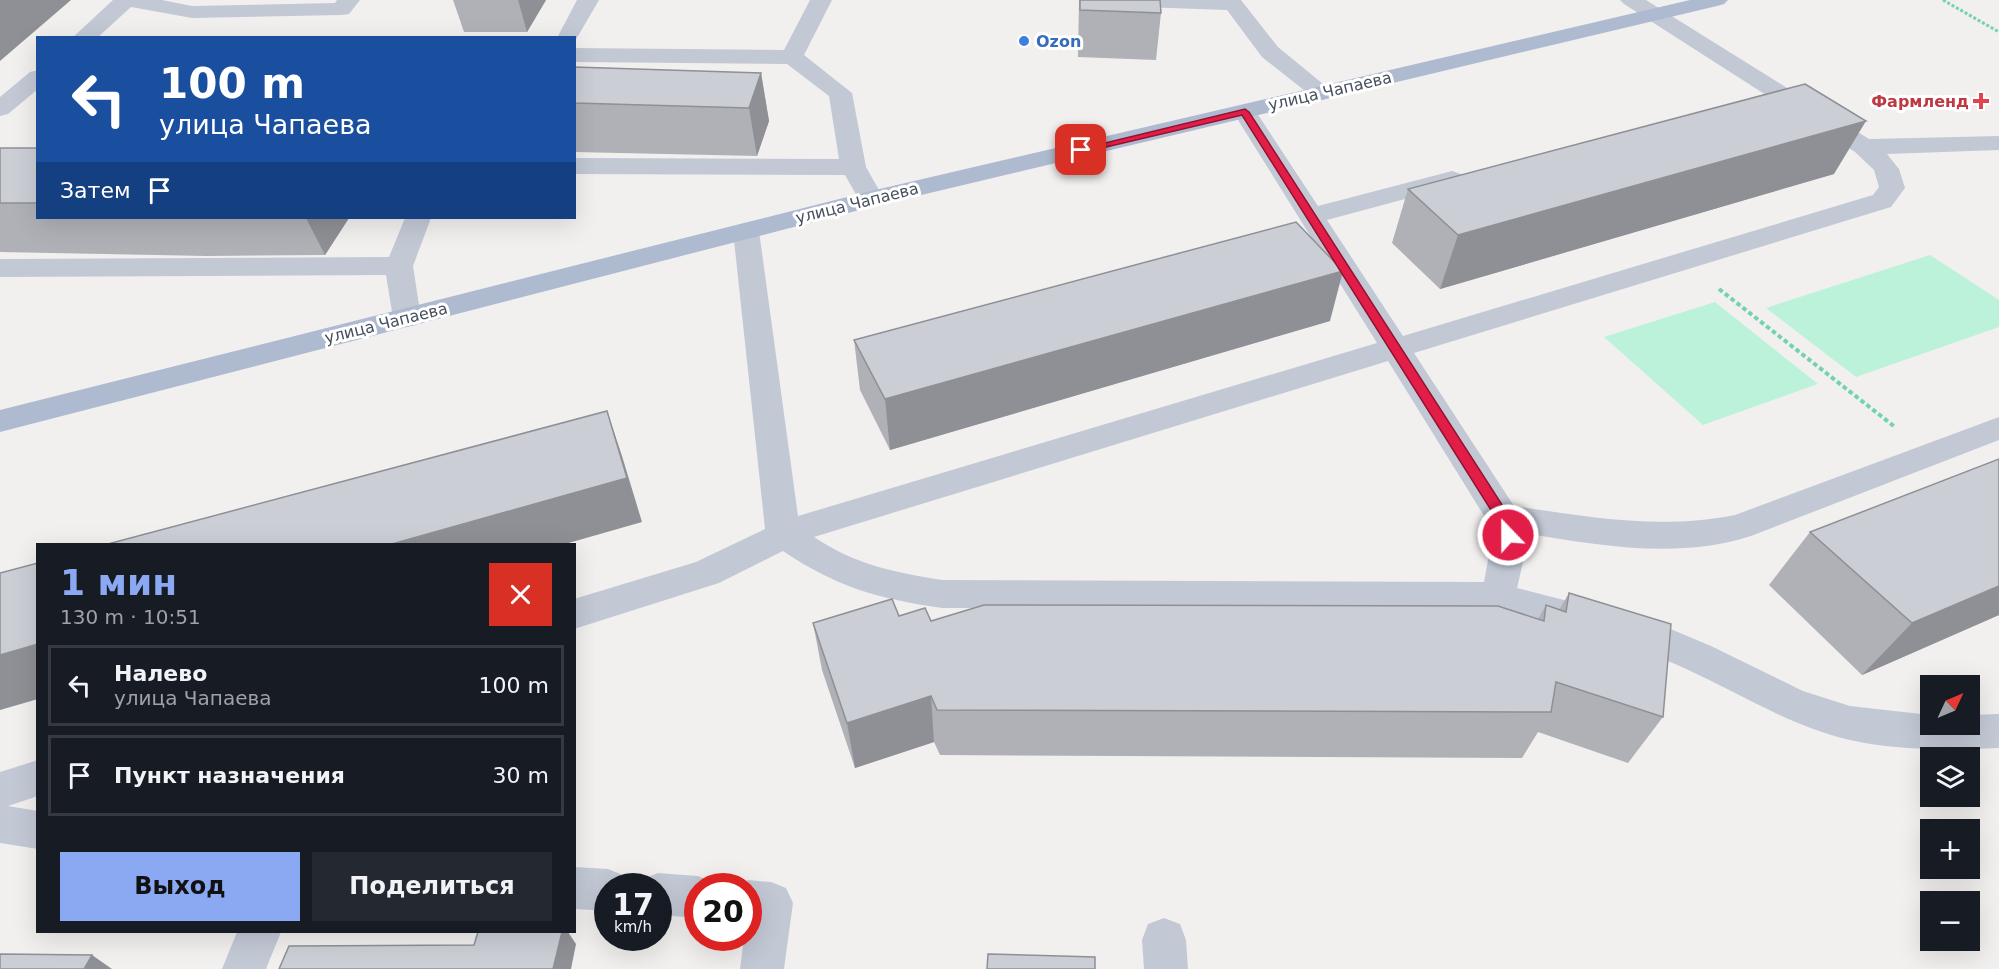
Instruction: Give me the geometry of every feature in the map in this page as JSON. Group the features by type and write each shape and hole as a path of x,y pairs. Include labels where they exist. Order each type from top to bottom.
{"main road":[{"name":"улица Чапаева","path":"0,421 871,199 1322,93 1643,7 1717,0"}],"street":[{"path":"85,36 127,0 192,12 341,9 349,0"},
{"path":"569,36 588,0"},
{"path":"792,57 821,0"},
{"path":"1113,0 1233,4 1270,52 1322,93"},
{"path":"576,613 707,573 783,534 1882,201 1892,188 1891,177 1883,162 1864,147 1643,7"},
{"path":"576,56 792,57 840,93 853,167 871,199"},
{"path":"0,109 36,79"},
{"path":"1744,102 1778,93"},
{"path":"1245,112 1503,517 1508,535 1509,554 1506,572 1496,598"},
{"path":"1864,147 1999,143"},
{"path":"576,166 853,167"},
{"path":"1311,216 1471,174"},
{"path":"407,318 399,266 418,219"},
{"path":"746,231 783,534"},
{"path":"0,268 399,266"},
{"path":"1503,517 1636,535 1671,536 1708,533 1739,527 1999,428"},
{"path":"783,534 827,562 854,575 894,586 942,594 1470,595 1496,598 1648,636 1698,657 1792,704 1850,723 1936,733 1999,731"},
{"path":"0,790 36,779"},
{"path":"0,824 36,830"},
{"path":"576,888 594,890"},
{"path":"244,969 260,933"},
{"path":"761,951 762,969"}],"path":[{"path":"1943,0 1999,32"},
{"path":"1683,261 1930,454"}],"green space":[{"path":"1930,255 1999,300 1999,327 1856,377 1766,308"},
{"path":"1715,302 1818,384 1703,425 1604,337"}],"building":[{"path":"1080,0 1160,0 1161,13 1080,10"},
{"path":"576,67 761,73 749,108 576,103"},
{"path":"1805,84 1866,121 1458,235 1408,189"},
{"path":"0,148 36,148 36,203 0,203"},
{"path":"1296,222 1343,271 885,399 854,340"},
{"path":"607,411 627,478 396,543 112,543"},
{"path":"1999,459 1999,586 1912,623 1810,532"},
{"path":"36,564 36,645 0,655 0,573"},
{"path":"1569,593 1671,624 1663,717 1556,682 1551,712 937,710 931,696 847,723 813,623 892,599 899,616 925,608 931,621 984,605 1498,606 1544,621 1546,605 1566,612"},
{"path":"478,933 562,933 553,969 279,969 289,946 474,945"},
{"path":"0,954 92,955 84,969 0,969"},
{"path":"988,954 1095,957 1095,969 987,969"}],"place":[{"name":"Ozon","path":"1024,41"},
{"name":"Фармленд","path":"1981,101"}],"route":[{"path":"1081,150 1245,112 1503,517 1508,535"}]}
